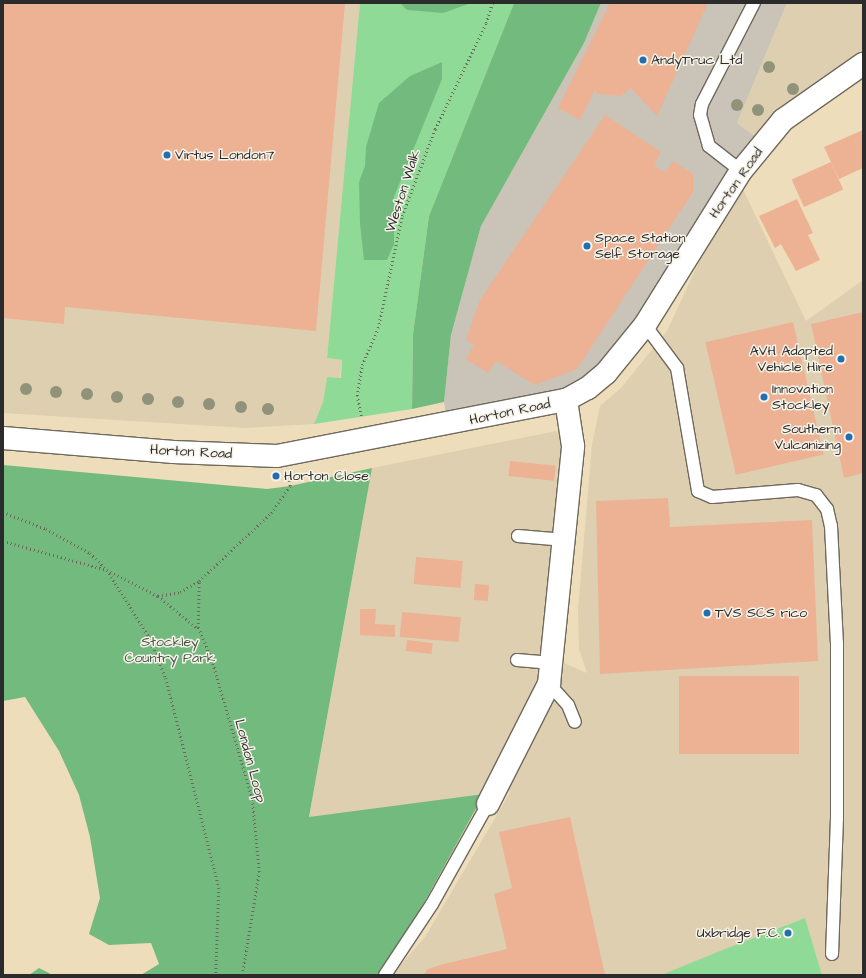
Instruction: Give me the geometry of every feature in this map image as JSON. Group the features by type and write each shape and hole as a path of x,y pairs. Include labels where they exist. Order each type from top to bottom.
{"street":[{"name":"Horton Road","path":"3,438 173,452 277,456 366,440 566,400 588,388 606,373 645,325 742,171 783,120 863,64"},
{"path":"488,804 550,674 566,540 573,446 566,400"}],"lane":[{"path":"742,171 709,146 700,115 702,104 754,3"},
{"path":"645,325 677,368 698,491 712,497 798,490 816,495 827,509 831,526 837,643 837,818 832,954"},
{"path":"518,536 566,540"},
{"path":"517,660 550,674 568,705 575,722"},
{"path":"386,975 432,904 488,804"}],"path":[{"name":"Weston Walk","path":"366,440 357,396 362,365 378,328 402,216 435,129 486,23 492,3"},
{"path":"158,596 180,592 199,581 271,513 290,486 289,473"},
{"path":"3,512 46,529 90,553 107,570 148,635 166,678 219,888 216,975"},
{"path":"3,541 107,570 158,596 198,628"},
{"path":"198,628 199,581"},
{"name":"London Loop","path":"198,628 211,658 252,799 260,872 242,975"}],"shaded area":[{"name":"Virtus London7","path":"3,3 360,3 327,358 342,360 340,378 327,377 323,402 314,424 245,428 3,413"},
{"path":"601,3 787,3 737,123 760,140 639,320 599,370 569,394 447,420 444,402 451,335 481,226 584,43"},
{"path":"787,3 863,3 863,56 760,140 737,123"},
{"path":"739,181 806,321 863,280 863,937 861,975 822,975 805,918 661,975 392,975 425,937 511,791 309,818 372,468 556,431 566,439 541,653 587,673 579,649 578,610 592,444 600,406 621,388 667,331 727,202"}],"green space":[{"path":"360,3 514,3 429,216 413,334 412,409 314,424 323,402 327,377 341,378 342,360 327,358"},
{"path":"400,3 471,3 443,13 407,10"},
{"path":"514,3 601,3 584,43 481,226 451,335 444,402 412,409 413,334 429,216"},
{"path":"442,62 442,79 394,197 394,244 387,260 364,260 360,224 359,182 365,166 366,147 379,103 410,76"},
{"name":"Stockley Country Park","path":"3,465 267,489 290,486 372,468 309,817 484,794 425,901 380,975 141,975 159,964 151,943 109,945 89,934 100,898 90,837 79,795 59,751 25,697 3,701"},
{"name":"Uxbridge F.C.","path":"805,918 822,975 661,975 725,949"},
{"path":"39,968 49,973 51,975 29,975"}],"building":[{"name":"Virtus London7","path":"3,3 345,3 316,331 65,307 64,324 3,318"},
{"path":"610,3 708,3 657,116 631,88 621,96 598,94 595,90 580,120 558,108"},
{"name":"Space Station Self Storage","path":"605,115 661,152 654,166 666,172 673,161 693,174 693,192 577,369 535,385 496,361 488,373 466,359 474,345 466,340 480,300"},
{"path":"863,130 863,168 839,179 824,147"},
{"path":"831,162 843,189 804,207 792,179"},
{"path":"797,199 813,233 808,235 820,260 796,271 781,244 775,248 759,216"},
{"name":"AVH Adapted Vehicle Hire","path":"863,312 863,473 844,478 811,324"},
{"name":"Innovation Stockley","path":"793,322 824,455 736,475 705,342"},
{"path":"510,461 556,466 554,481 508,476"},
{"name":"TVS SCS rico","path":"668,498 670,527 812,520 818,661 600,674 596,501"},
{"path":"416,557 463,561 460,588 414,584"},
{"path":"475,584 489,585 488,601 474,600"},
{"path":"360,609 376,609 375,624 395,625 395,637 360,635"},
{"path":"402,612 461,617 459,642 400,637"},
{"path":"407,640 433,643 431,654 406,651"},
{"path":"679,676 799,676 799,754 679,754"},
{"path":"570,817 605,975 423,975 428,969 440,965 507,949 494,894 512,888 499,832"}],"place":[{"name":"AndyTruc Ltd","path":"643,60"},
{"name":"Virtus London7","path":"167,155"},
{"name":"Space Station Self Storage","path":"587,246"},
{"name":"AVH Adapted Vehicle Hire","path":"841,359"},
{"name":"Innovation Stockley","path":"764,397"},
{"name":"Southern Vulcanizing","path":"849,437"},
{"name":"Horton Close","path":"276,476"},
{"name":"TVS SCS rico","path":"707,613"},
{"name":"Uxbridge F.C.","path":"788,933"}]}
